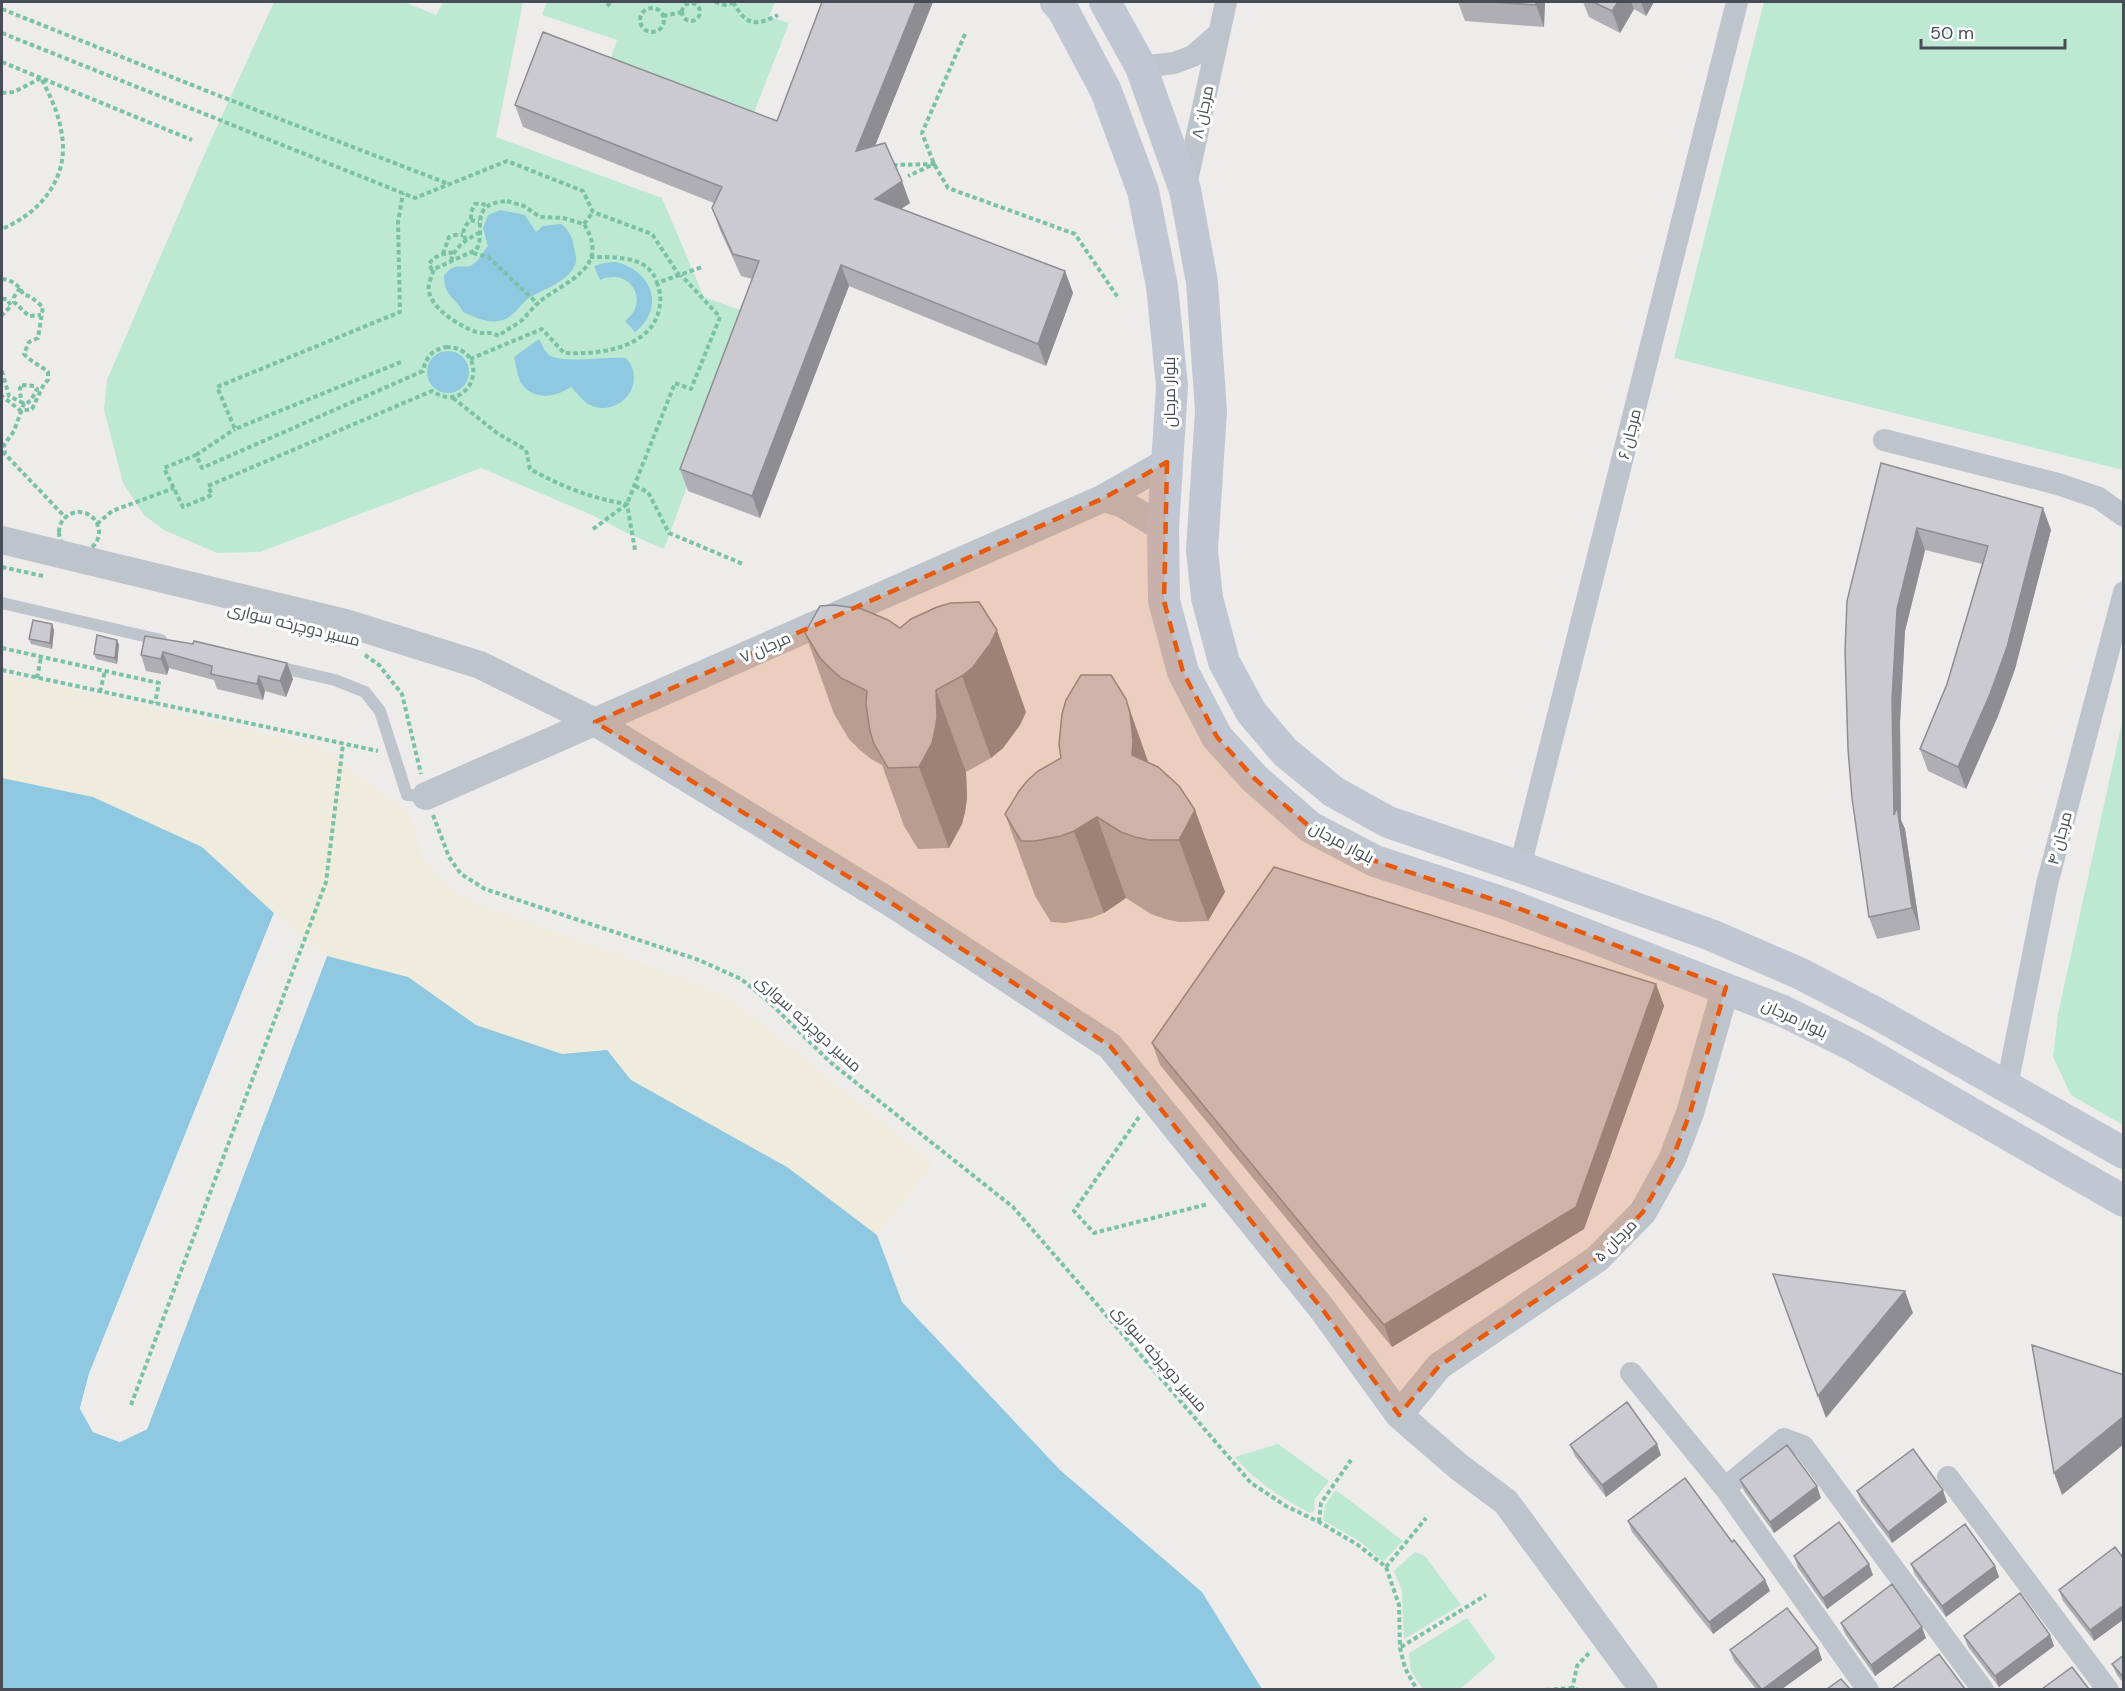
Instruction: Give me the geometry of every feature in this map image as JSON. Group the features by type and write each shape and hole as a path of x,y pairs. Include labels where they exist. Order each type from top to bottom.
{"main road":[{"name":"بلوار مرجان","path":"1056,2 1063,10 1106,91 1143,190 1162,286 1172,386 1162,528 1164,601 1183,672 1217,737 1255,779 1310,826 1375,861 1507,904 1783,1011 1854,1046 2124,1201"},
{"path":"1105,2 1142,67 1185,190 1202,282 1211,411 1202,550 1207,598 1224,662 1251,712 1285,752 1334,792 1388,822 1711,935 1801,975 1874,1012 2124,1153"},
{"path":"1507,904 1520,867"}],"street":[{"name":"مرجان ۸","path":"1185,190 1226,2"},
{"name":"مرجان ۶","path":"1520,867 1737,2"},
{"path":"1142,67 1174,63 1193,57 1218,34"},
{"path":"1884,440 2058,484 2099,498 2124,516"},
{"name":"مرجان ۷","path":"426,796 1104,498 1167,462"},
{"path":"1104,498 1123,504 1162,528"},
{"path":"2,540 346,623 480,665 595,722 893,904 1110,1046 1323,1310 1399,1415 1459,1467 1506,1502 1644,1689"},
{"name":"مرجان ۴","path":"2007,1086 2047,884 2124,592"},
{"name":"مرجان ۵","path":"1399,1415 1439,1366 1598,1259 1643,1212 1672,1160 1690,1113 1726,987"},
{"path":"1631,1373 1725,1488 1868,1689"},
{"path":"1725,1488 1784,1439 1803,1446 1983,1689"},
{"path":"1948,1477 2108,1689"}],"lane":[{"path":"2,603 175,644"},
{"path":"267,665 335,680 365,693 380,711 407,795 426,796"}],"path":[{"path":"607,6 611,2"},
{"path":"663,16 682,12 688,3 693,2 700,9 697,19 687,20 682,12"},
{"path":"715,2 725,5 735,2 743,19 751,21 766,21 778,15"},
{"path":"648,8 655,8 663,16 664,22 656,31 649,31 641,23 640,17 648,8"},
{"path":"2,9 212,93 450,184"},
{"path":"2,33 415,198 507,160 583,191 593,212 652,234 680,275 720,317 692,389 675,383 627,504 593,529"},
{"path":"965,34 922,133 934,164 948,188 1075,234 1119,299"},
{"path":"2,62 192,140"},
{"path":"2,93 14,92 40,78"},
{"path":"2,229 14,224 42,203 53,188 62,160 62,131 54,103 40,78"},
{"path":"893,165 934,164"},
{"path":"908,176 934,164"},
{"path":"235,429 217,387 400,312 398,222 403,193"},
{"path":"495,202 516,202 540,217 563,218 584,224 591,236 590,257 585,268 575,278 518,323 499,336 489,331 479,333 448,316 432,301 428,290 434,269 472,253 480,243 479,222 487,206 495,202"},
{"path":"466,240 463,236 463,229 471,219 471,212 475,204 481,203 487,206"},
{"path":"584,224 593,212"},
{"path":"471,219 479,222"},
{"path":"433,272 429,264 432,260 453,252 466,240 478,234"},
{"path":"443,254 449,237 463,236"},
{"path":"451,261 453,252"},
{"path":"472,253 488,257 538,305"},
{"path":"470,359 542,328 564,353 580,354 608,350 636,341 646,334 657,318 661,292 656,277 650,270 626,258 590,257"},
{"path":"657,283 702,267"},
{"path":"2,279 13,282 23,294 31,297 43,307 38,338 29,342 24,354 30,361 40,364 48,372 48,380 32,409 21,411"},
{"path":"2,315 12,304 20,288"},
{"path":"2,299 7,299 29,316 41,315"},
{"path":"196,455 202,468 423,371 428,358 439,349 453,347 460,349 470,359 473,365 473,380 465,391 452,397"},
{"path":"401,362 235,429 196,455 164,468 183,507 212,495 208,486 432,391 438,395 452,397 497,433 526,450 530,469 550,481 604,501 627,504"},
{"path":"2,371 9,396 23,403 26,404 37,389 35,386 22,385 20,388 23,403 14,431 3,446 5,454 66,518"},
{"path":"7,391 2,394 21,411"},
{"path":"635,486 648,492 669,533 743,564"},
{"path":"97,524 112,511 174,488"},
{"path":"627,504 635,549"},
{"path":"2,567 47,577"},
{"path":"2,648 159,683 155,703"},
{"name":"مسیر دوچرخه سواری","path":"364,654 379,665 402,694 426,796 449,857 461,874 485,889 699,960 741,979 767,999 830,1062 1014,1207 1251,1483 1286,1506 1359,1545 1386,1567"},
{"path":"37,678 41,657"},
{"path":"2,670 394,754"},
{"path":"100,692 105,671"},
{"path":"130,1405 326,882 343,744"},
{"path":"1152,1098 1074,1211 1094,1233 1232,1198"},
{"path":"1319,1522 1321,1503 1351,1460"},
{"path":"1417,1689 1405,1668 1400,1648 1399,1605 1386,1567 1426,1518"},
{"path":"1400,1648 1486,1595"},
{"path":"1572,1688 1578,1666 1586,1654 1608,1640"},
{"path":"1546,1689 1579,1689"}],"highlighted area":[{"path":"1167,462 1164,601 1183,672 1217,737 1255,779 1310,827 1375,861 1507,904 1726,987 1690,1113 1672,1160 1643,1212 1597,1259 1439,1366 1399,1415 1323,1310 1110,1046 893,904 595,722 1104,498"}],"green space":[{"path":"274,2 404,2 436,15 443,2 523,2 496,137 662,198 704,297 751,314 664,549 592,515 481,468 260,552 217,553 164,530 144,515 123,483 104,410 107,380 209,144"},
{"path":"547,2 775,2 769,17 789,23 751,120 609,63 617,40 542,15"},
{"path":"1764,2 2123,2 2123,470 1674,358"},
{"path":"2123,718 2123,1125 2071,1095 2053,1057 2058,1014"},
{"path":"1278,1444 1329,1481 1315,1499 1314,1511 1310,1513 1270,1489 1235,1457"},
{"path":"1336,1490 1403,1541 1383,1562 1361,1542 1323,1520 1325,1505"},
{"path":"1415,1552 1425,1556 1461,1605 1404,1639 1402,1591 1394,1571"},
{"path":"1467,1618 1496,1658 1460,1689 1423,1689 1411,1671 1409,1653"}],"sand":[{"path":"2,673 321,747 410,814 423,858 442,882 470,901 696,983 729,998 934,1164 877,1235 787,1167 630,1080 607,1050 562,1054 476,1025 408,977 327,956 274,913 202,847 93,797 2,778"}],"water":[{"path":"501,210 525,215 536,232 543,226 561,224 572,238 576,260 564,279 527,299 510,317 499,321 489,321 463,312 448,293 444,276 452,268 471,265 477,261 488,246 483,228 488,215"},
{"path":"616,262 639,273 651,291 650,312 645,322 635,332 625,321 633,313 636,304 634,288 620,278 611,277 600,280 594,266"},
{"path":"539,339 547,353 555,358 626,358 632,368 634,378 627,397 610,407 599,408 588,404 571,387 558,394 544,396 530,392 520,381 514,357"},
{"path":"448,351 463,357 469,372 463,387 448,393 433,387 427,372 433,357"},
{"path":"2,778 93,797 202,847 274,913 89,1374 80,1408 93,1432 120,1442 147,1429 327,956 408,977 476,1025 562,1054 607,1050 631,1080 787,1167 877,1235 902,1302 1060,1470 1202,1592 1262,1689 2,1689"}],"pier":[{"path":"274,913 277,915 91,1375 83,1408 95,1429 120,1439 144,1427 324,954 327,956 147,1429 120,1442 93,1432 80,1409 89,1374"}],"building":[{"path":"822,2 916,2 856,151 885,143 902,181 875,199 1065,271 1038,344 841,265 752,496 680,469 759,261 733,254 712,208 722,187 515,105 543,32 777,121"},
{"path":"1492,2 1536,2 1536,5"},
{"path":"1593,2 1618,2 1612,11"},
{"path":"1881,463 2043,508 2007,647 1990,694 1958,767 1920,749 1947,684 1988,546 1917,528 1897,609 1892,700 1894,815 1897,807 1912,908 1869,917 1852,798 1845,651 1847,601"},
{"path":"979,602 997,630 990,644 973,667 962,676 936,690 935,730 932,743 919,767 888,768 874,744 870,731 866,704 867,691 841,678 830,668 820,658 805,633 820,606 834,605 862,609 900,628 911,619 937,607 951,603"},
{"path":"33,620 52,624 50,643 29,639"},
{"path":"97,635 117,640 115,658 94,654"},
{"path":"145,636 193,644 194,641 287,663 280,681 259,676 257,684 211,674 212,666 163,652 161,659 141,655"},
{"path":"1081,675 1111,675 1126,699 1130,713 1132,755 1158,767 1179,786 1195,810 1179,840 1149,840 1135,837 1121,832 1097,817 1061,836 1021,841 1005,814 1028,780 1038,771 1061,758 1059,744 1062,714 1066,700"},
{"path":"1274,867 1656,984 1576,1207 1384,1325 1152,1043"},
{"path":"1773,1274 1905,1291 1818,1396"},
{"path":"2032,1345 2124,1375 2124,1416 2054,1473"},
{"path":"1627,1402 1657,1444 1602,1485 1570,1445"},
{"path":"1787,1445 1817,1486 1770,1522 1740,1480"},
{"path":"1913,1449 1943,1490 1888,1532 1857,1491"},
{"path":"1685,1478 1732,1542 1734,1540 1765,1580 1709,1622 1628,1521"},
{"path":"1839,1522 1869,1564 1823,1598 1794,1556"},
{"path":"1965,1524 1995,1566 1942,1606 1911,1564"},
{"path":"2115,1547 2124,1559 2124,1605 2090,1630 2059,1590"},
{"path":"1892,1584 1922,1627 1871,1665 1841,1623"},
{"path":"2020,1593 2050,1635 1995,1676 1964,1636"},
{"path":"1787,1608 1818,1648 1761,1689 1730,1650"},
{"path":"1939,1654 1965,1689 1892,1689"},
{"path":"2124,1655 2124,1678 2112,1664"},
{"path":"2072,1667 2089,1689 2042,1689"},
{"path":"1841,1679 1850,1689 1827,1689"}]}
